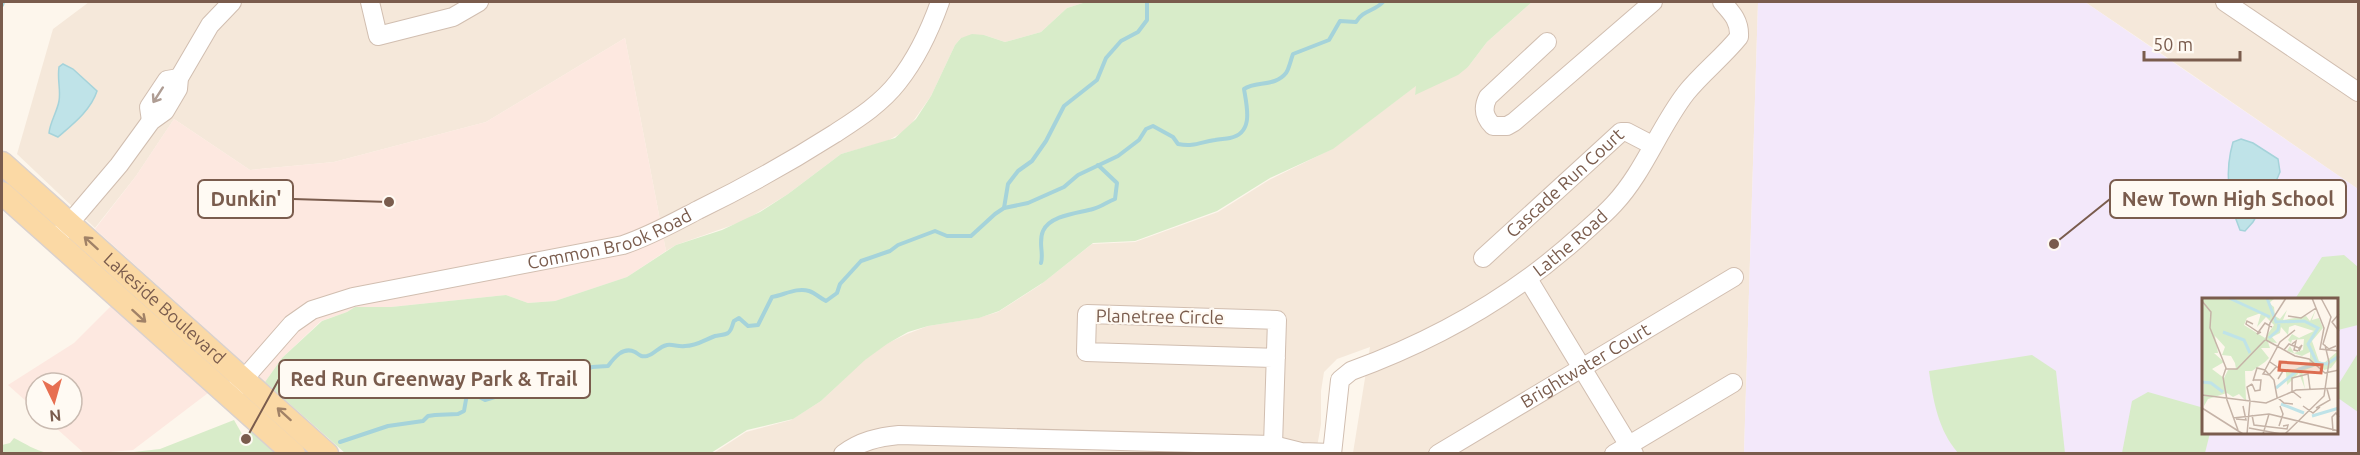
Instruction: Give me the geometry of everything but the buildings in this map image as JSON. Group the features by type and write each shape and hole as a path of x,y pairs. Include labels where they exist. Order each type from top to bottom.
{"main road":[{"name":"Lakeside Boulevard","path":"2,163 62,232 237,387 327,453"},
{"name":"Lakeside Boulevard","path":"2,193 62,232"},
{"name":"Lakeside Boulevard","path":"237,387 294,453"}],"street":[{"path":"62,232 119,165 151,121 165,111 178,89 179,78 210,25 232,2"},
{"path":"370,2 378,36 453,17 479,2"},
{"name":"Common Brook Road","path":"237,387 292,324 312,310 332,302 623,245 646,237 751,185 877,104 897,83 913,60 930,29 940,2"},
{"path":"1547,42 1488,97 1484,109 1485,115 1493,126 1507,126 1514,122 1653,2"},
{"name":"Lathe Road","path":"1332,453 1340,380 1351,371 1385,359 1442,332 1528,279 1556,258 1615,203 1632,180 1686,93 1739,37 1740,26 1735,16 1722,2"},
{"path":"2225,2 2358,92"},
{"name":"Cascade Run Court","path":"1483,258 1621,132 1627,132 1652,145"},
{"name":"Brightwater Court","path":"1438,453 1734,277"},
{"path":"1528,279 1582,368 1626,451 1733,383"},
{"name":"Planetree Circle","path":"1273,444 1276,358 1277,320 1088,314 1086,352 1276,358"},
{"path":"843,453 859,443 878,437 899,435 1273,444 1301,452 1332,453"}],"shaded area":[{"path":"89,2 1086,2 1067,8 1041,32 1005,42 984,35 961,38 955,45 931,96 907,130 887,141 841,154 788,194 744,221 676,245 666,251 625,38 486,122 334,162 250,170 174,119 136,176 95,228 17,154 53,29"},
{"path":"1532,2 1758,2 1744,453 1353,453 1370,347 1337,359 1324,372 1321,391 1321,424 1316,453 712,454 746,432 791,420 821,401 863,361 886,344 928,326 978,318 998,312 1040,285 1092,244 1135,242 1218,212 1269,180 1332,149 1417,85 1415,94 1468,67 1487,42"},
{"path":"1758,2 2085,2 2358,189 2358,453 1744,453"},
{"path":"2085,2 2358,2 2358,189 2162,54"},
{"path":"625,38 666,251 627,277 555,301 528,303 506,295 391,307 355,307 321,321 282,358 265,382 95,229 136,176 174,119 250,170 334,162 486,122"},
{"path":"113,304 208,393 133,450 85,454 59,431 84,431 84,371 30,371 74,343"},
{"path":"24,375 24,399 8,385"}],"green space":[{"path":"1086,2 1532,2 1487,42 1468,67 1458,75 1415,95 1416,86 1333,149 1270,178 1217,211 1135,241 1093,243 1044,282 999,311 979,318 928,326 908,332 865,360 821,401 793,419 747,430 711,453 345,453 265,382 282,358 322,321 355,307 391,307 506,295 528,303 555,301 627,277 676,245 722,230 760,212 841,154 895,138 916,119 931,96 955,45 961,38 972,34 984,35 1005,42 1041,32 1067,8"},
{"path":"2344,255 2358,267 2358,325 2339,330 2339,298 2296,298 2322,257"},
{"path":"2358,353 2358,412 2339,399 2339,383"},
{"path":"2032,355 2056,371 2065,453 1958,453 1941,425 1929,371"},
{"path":"2148,392 2202,407 2202,434 2210,434 2205,453 2122,453 2132,401"},
{"path":"234,420 242,434 254,430 280,454 116,454 160,449"},
{"path":"14,438 34,449 48,453 2,453 2,445 10,443"}],"water":[{"path":"63,64 73,69 97,91 86,110 58,137 49,133 59,101 59,67"},
{"path":"2241,139 2253,143 2278,159 2280,172 2253,222 2245,231 2240,230 2233,208 2228,176 2233,142"}],"waterway":[{"path":"1004,208 1008,184 1018,171 1032,161 1046,141 1064,106 1097,80 1106,58 1121,41 1138,32 1147,20 1147,2"},
{"path":"340,442 388,426 423,421 428,416 458,414 464,411 467,394 472,393 485,400 541,383 570,379 592,367 608,366 623,352 631,351 645,356 667,345 693,345 728,333 734,321 739,318 748,326 758,325 772,297 804,290 826,301 837,293 840,284 861,261 935,231 947,236 971,236 1004,208 1028,203 1064,187 1078,175 1118,156 1139,140 1146,129 1153,126 1173,137 1178,144 1184,145 1238,135 1243,131 1247,118 1244,89 1282,77 1287,71 1293,54 1329,40 1340,21 1356,22 1362,15 1383,2"},
{"path":"1041,263 1043,231 1052,221 1096,208 1115,199 1117,183 1098,165"}],"place":[{"name":"Dunkin'","path":"389,202"},
{"name":"New Town High School","path":"2054,244"},
{"name":"Red Run Greenway Park & Trail","path":"246,439"}]}
